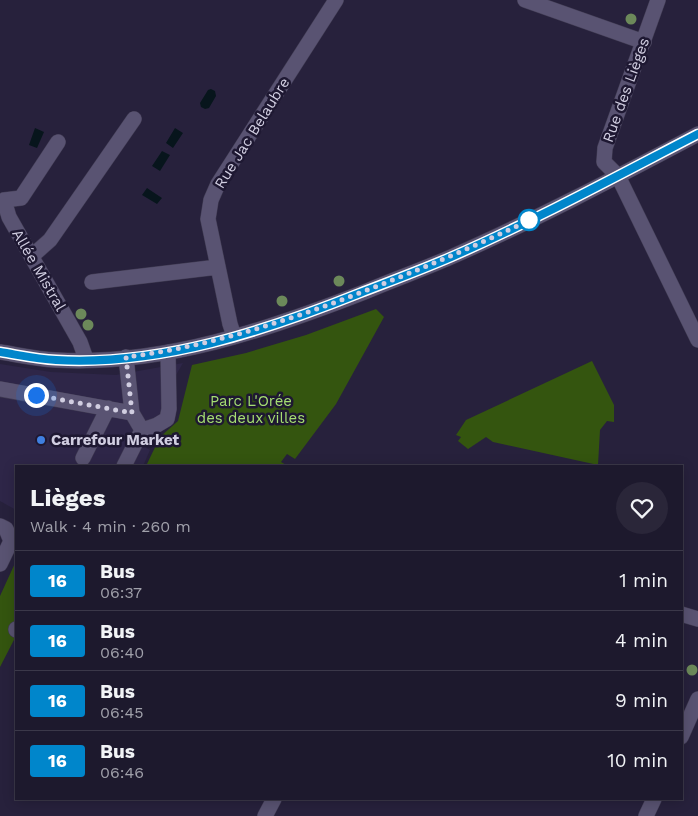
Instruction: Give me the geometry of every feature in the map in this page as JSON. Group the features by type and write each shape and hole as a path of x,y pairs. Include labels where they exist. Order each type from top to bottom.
{"street":[{"name":"Rue Jac Belaubre","path":"234,336 208,219 211,200 218,184 336,0"},
{"path":"525,0 644,42"},
{"name":"Rue des Lièges","path":"658,0 605,148 604,162 618,176 698,340"},
{"path":"32,256 50,240 134,119"},
{"path":"0,352 56,360 86,360 168,352 234,336 314,311 442,261 618,176 698,134"},
{"name":"Allée Mistral","path":"58,142 21,198 4,200 9,217 80,342 86,360"},
{"path":"92,282 218,267"},
{"path":"124,465 142,430 167,419 169,409 168,352"},
{"path":"126,357 132,413 142,430"},
{"path":"0,389 132,413"},
{"path":"82,458 108,408"},
{"path":"0,526 6,529 11,541 0,564"},
{"path":"683,615 698,619"},
{"path":"683,733 698,699"},
{"path":"265,816 273,800"},
{"path":"646,816 654,800"}],"shaded area":[{"path":"208,90 215,91 216,96 209,108 205,109 201,107 200,103"},
{"path":"35,128 44,132 37,148 29,145"},
{"path":"175,128 183,133 173,148 166,143"},
{"path":"162,151 170,155 160,171 152,166"},
{"path":"147,188 162,198 157,204 142,195"},
{"path":"183,363 176,375 176,405 164,428 147,437 141,445 150,450 143,465 15,465 15,509 0,501 0,364 51,372 116,375"}],"green space":[{"name":"Parc L'Orée des deux villes","path":"376,309 384,317 336,404 295,459 287,454 281,462 286,465 146,465 160,437 178,421 192,365 246,353 306,335"},
{"path":"592,361 614,405 614,422 607,421 600,430 598,465 493,442 486,437 468,449 458,441 461,437 456,435 466,420"},
{"path":"15,563 15,638 0,667 0,596"}],"bus line":[{"name":"16","path":"0,352 56,360 126,357 168,352 271,326 454,256 532,219 698,134"}],"place":[{"name":"Carrefour Market","path":"41,440"}],"route":[{"path":"36,395 132,413 126,357 168,352 271,326 446,259 532,219 529,220"}]}
